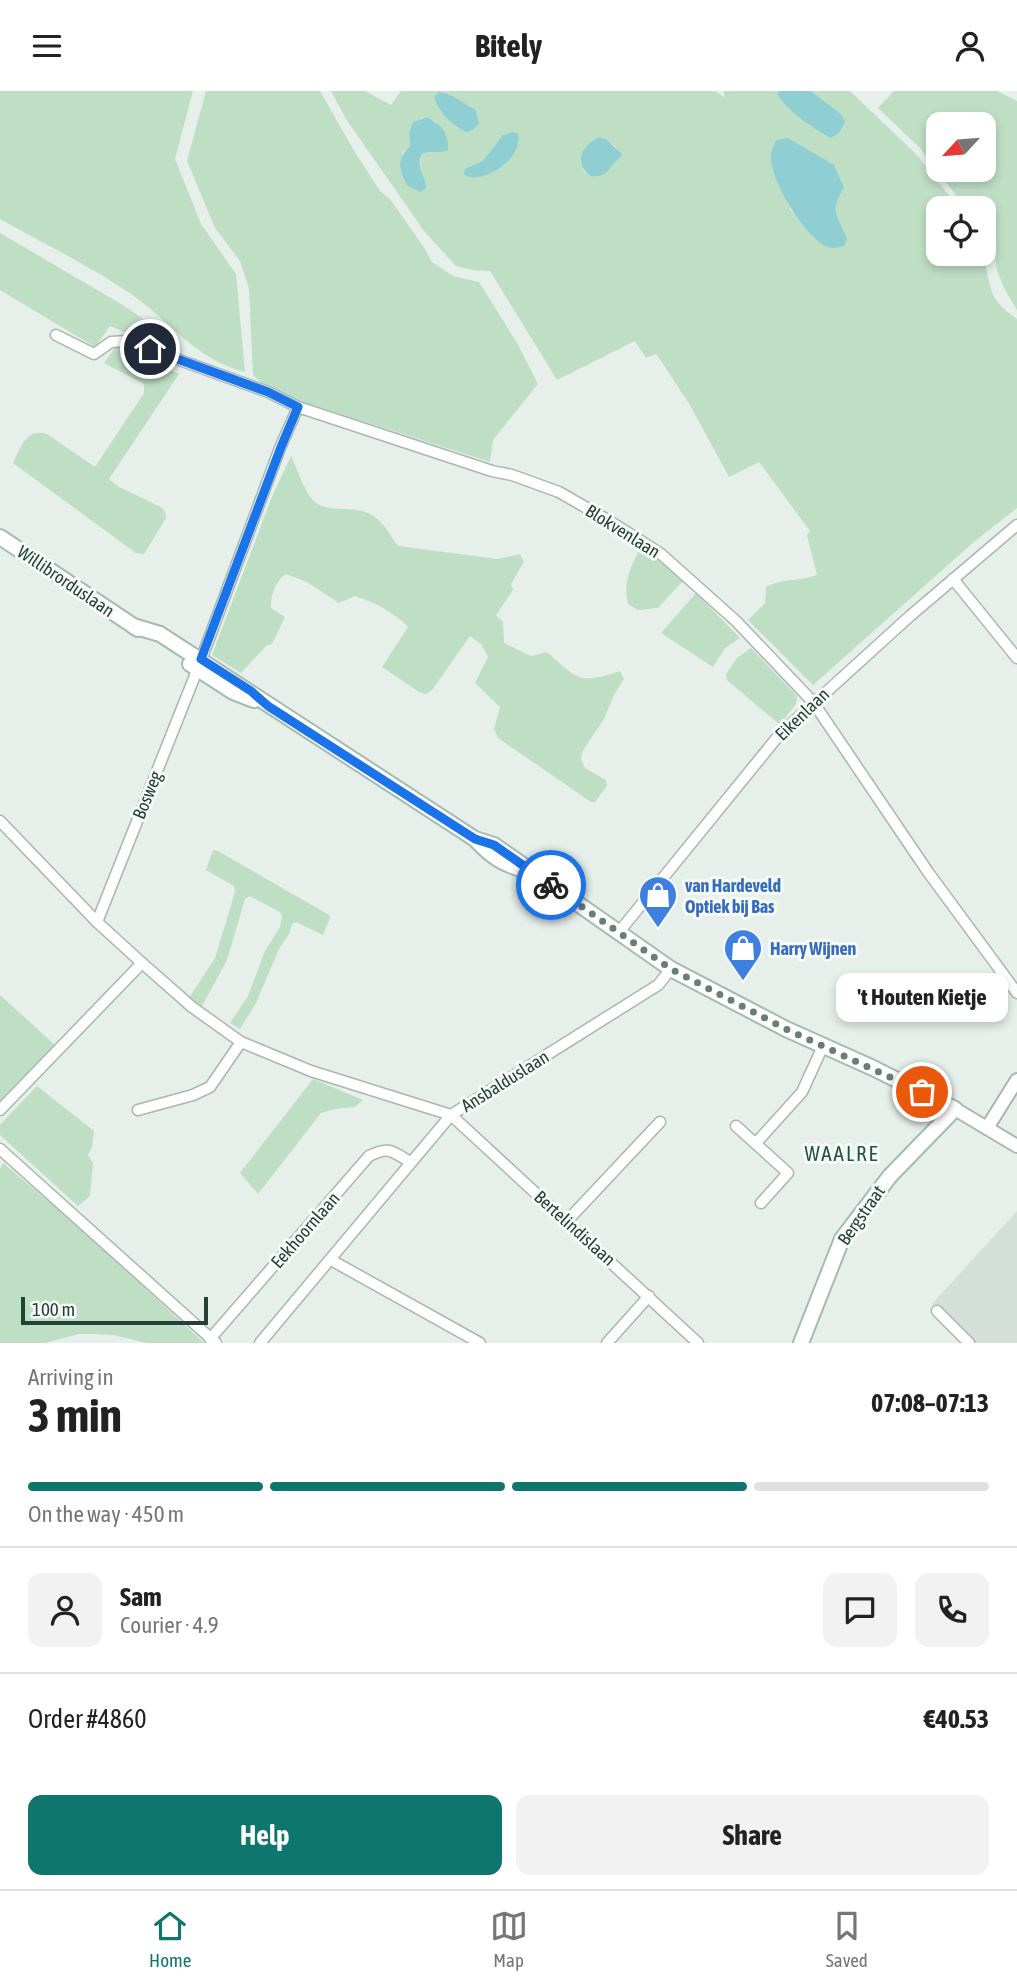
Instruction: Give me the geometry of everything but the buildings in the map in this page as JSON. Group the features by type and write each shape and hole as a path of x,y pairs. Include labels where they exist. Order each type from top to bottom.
{"main road":[{"name":"Willibrorduslaan","path":"0,537 133,626 199,664 233,692 268,706 475,839 494,845 671,969 955,1109"},
{"name":"Bergstraat","path":"801,1343 842,1239 890,1176 955,1109"}],"street":[{"name":"Blokvenlaan","path":"56,335 94,354 111,342 127,341 268,392 298,407 559,492 661,554 736,621 813,702 928,871 1017,993"},
{"name":"Bosweg","path":"97,922 298,407"},
{"name":"Eikenlaan","path":"619,932 780,734 813,702 1017,525"},
{"path":"953,579 1017,658"},
{"name":"Ansbalduslaan","path":"1,823 97,922 192,1007 241,1042 311,1071 451,1115 658,985 671,969"},
{"path":"0,1110 142,963"},
{"path":"138,1110 193,1095 210,1087 241,1042"},
{"path":"756,1143 802,1092 823,1046"},
{"path":"986,1128 1017,1080"},
{"name":"Willibrorduslaan","path":"955,1109 1017,1146"},
{"path":"260,1343 451,1115"},
{"name":"Bertelindislaan","path":"451,1115 698,1343"},
{"path":"567,1221 660,1122"},
{"path":"736,1126 788,1173 761,1203"},
{"path":"0,1149 213,1341"},
{"name":"Eekhoornlaan","path":"213,1341 369,1156 389,1149 410,1162"},
{"path":"331,1260 480,1343"},
{"path":"607,1343 649,1296"},
{"path":"937,1311 968,1343"}],"shaded area":[{"path":"1017,1211 1017,1343 969,1343 932,1304"}],"green space":[{"path":"0,91 193,91 175,159 201,224 236,274 245,372 212,359 131,294 83,264 0,219"},
{"path":"206,91 320,91 380,191 390,199 432,262 453,276 479,282 517,343 538,384 493,440 490,462 272,392 253,375 249,289 240,261 215,228 187,161"},
{"path":"331,91 365,91 391,105 401,91 715,91 724,97 724,91 779,91 779,95 811,127 841,114 811,91 850,91 916,154 926,167 926,182 938,182 949,196 926,196 926,266 985,266 991,291 999,304 1017,319 1017,508 976,540 813,685 748,620 765,603 766,587 778,582 817,575 807,535 810,531 759,462 729,477 690,405 659,358 656,354 646,358 635,341 557,380 490,271 456,266 424,231 346,119","holes":["439,92 453,96 475,109 457,128","427,117 437,122 448,149 422,154 419,169 426,184 402,153 410,146 409,132 421,118","601,137 615,146 621,157 590,176 584,171 580,161","841,192 837,197 825,246 789,208"]},
{"path":"894,91 997,91 1017,101 1017,310 997,271 996,196 957,196 946,182 996,182 996,112 926,112 926,156 878,108"},
{"path":"0,233 154,326 186,358 110,326 95,347 0,290"},
{"path":"116,346 179,374 109,479 119,487 161,507 165,512 166,518 144,554 136,553 13,463 25,440 40,433 47,434 95,467 144,393 144,384 104,363"},
{"path":"291,456 304,487 314,501 326,507 368,513 381,523 398,546 498,559 520,554 524,562 511,584 513,590 496,615 503,622 504,643 531,656 547,652 579,677 595,678 620,671 624,679 604,719 582,752 581,759 585,768 606,780 607,786 595,802 591,802 498,738 494,729 500,707 475,683 488,657 481,644 470,636 432,690 426,694 419,692 382,667 408,627 369,601 355,596 339,603 307,582 286,574 274,589 272,599 271,608 285,617 272,644 267,645 241,673 212,655 271,499"},
{"path":"642,545 683,581 658,608 638,610 628,604 627,580"},
{"path":"696,593 740,638 725,648 713,667 661,633"},
{"path":"751,648 797,696 796,704 780,725 727,680 726,674 737,658"},
{"path":"213,850 330,918 323,935 296,922 292,924 256,1003 240,1029 230,1023 248,996 265,951 280,927 282,917 280,912 250,896 245,899 227,960 202,1006 189,998 215,958 235,892 234,886 206,870"},
{"path":"0,995 56,1046 0,1105"},
{"path":"313,1079 363,1100 355,1107 321,1113 258,1194 240,1173"},
{"path":"37,1086 94,1131 88,1155 93,1163 90,1196 78,1206 0,1135 0,1125"},
{"path":"3,1163 81,1229 204,1343 146,1343 114,1335 79,1334 45,1343 0,1343 0,1169"}],"water":[{"path":"779,91 811,91 841,114 845,122 839,133 831,138 809,125 782,101 778,95"},
{"path":"439,92 453,96 475,109 479,123 473,130 462,130 447,118 434,97"},
{"path":"427,117 443,130 448,150 422,154 420,168 426,188 420,192 408,186 400,165 410,146 409,132 413,122"},
{"path":"518,133 518,143 514,153 499,169 479,177 464,174 465,169 483,161 503,135"},
{"path":"600,137 622,154 606,173 590,176 582,165 582,154 588,144"},
{"path":"788,138 834,165 844,187 837,202 836,213 847,239 844,246 836,248 823,245 797,218 782,192 772,166 771,154 776,140"}],"way so far":[{"path":"551,885 671,969 786,1029 922,1092"}],"place":[{"name":"van Hardeveld Optiek bij Bas","path":"658,929"},
{"name":"Harry Wijnen","path":"743,982"},
{"name":"'t Houten Kietje","path":"922,1092"}],"district":[{"name":"WAALRE","path":"842,1153"}],"route":[{"path":"150,349 268,392 298,407 201,659 251,691 268,706 475,839 494,845 551,885"}]}
